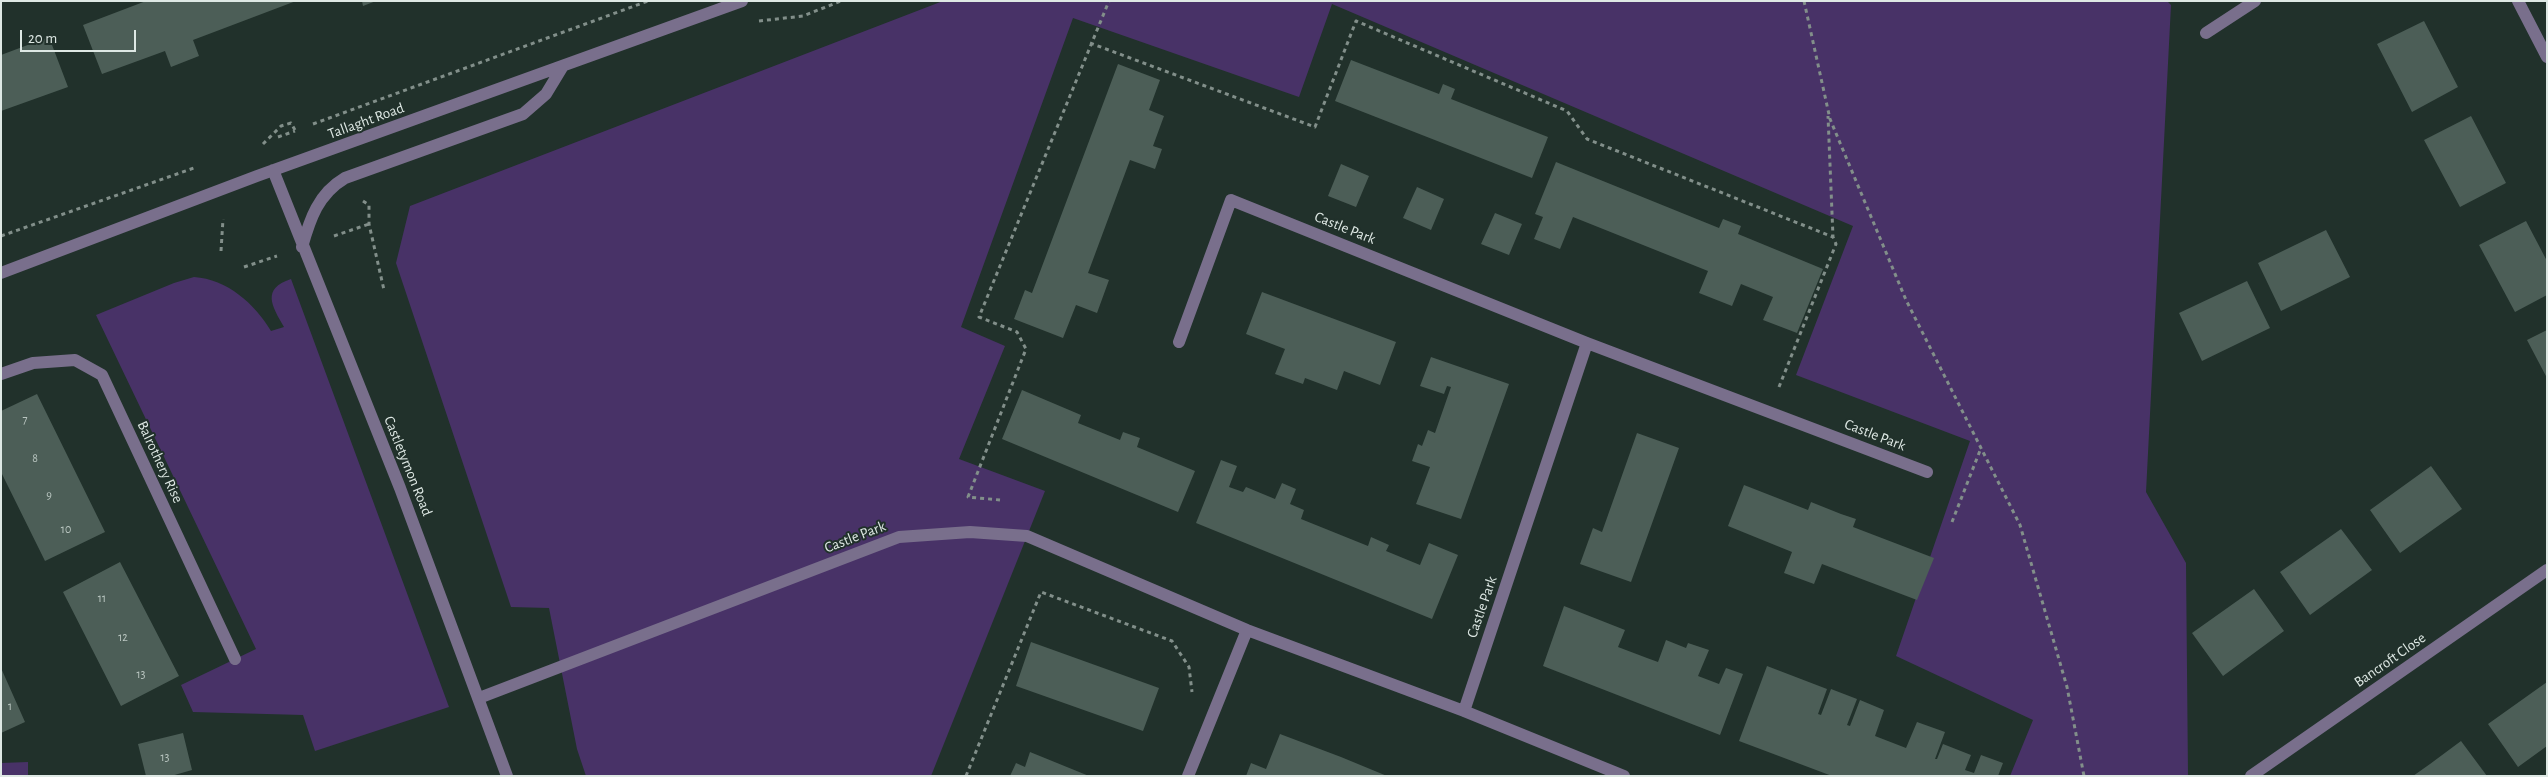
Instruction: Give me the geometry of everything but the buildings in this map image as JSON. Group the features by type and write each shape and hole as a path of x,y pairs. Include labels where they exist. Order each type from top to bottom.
{"street":[{"name":"Tallaght Road","path":"1,273 273,170 742,1"},
{"path":"2206,33 2255,1"},
{"path":"2518,1 2547,57"},
{"path":"302,247 314,210 333,185 345,178 523,114 546,94 563,66"},
{"name":"Castletymon Road","path":"273,170 302,247 400,488 507,776"},
{"name":"Castle Park","path":"1179,342 1231,200 1587,343 1927,472"},
{"name":"Castle Park","path":"1464,711 1587,343"},
{"name":"Balrothery Rise","path":"1,374 33,362 75,360 102,375 235,659"},
{"name":"Castle Park","path":"479,698 899,537 970,532 1026,536 1247,630 1464,711 1624,776"},
{"name":"Bancroft Close","path":"2251,776 2547,570"},
{"path":"1188,776 1247,630"}],"path":[{"path":"325,120 648,1"},
{"path":"1000,500 968,497 1026,349 1017,332 979,317 1090,43 1109,1"},
{"path":"1804,1 1828,108 1906,300 2020,525 2067,687 2084,776"},
{"path":"1090,43 1315,126 1356,21 1567,111 1587,139 1833,237"},
{"path":"1779,388 1836,244 1833,237 1828,108"},
{"path":"1,236 195,168"},
{"path":"369,204 369,224 384,290"},
{"path":"221,251 223,219"},
{"path":"334,237 369,224"},
{"path":"244,266 279,255"},
{"path":"1952,522 1981,447"},
{"path":"966,776 1041,592 1172,641 1189,667 1192,692 1189,700"}],"shaded area":[{"path":"943,1 2167,1 2171,5 2146,492 2186,563 2188,776 2010,776 2033,720 1896,656 1970,441 1796,375 1853,226 1332,4 1299,97 1073,18 961,327 1005,346 959,459 1045,491 931,776 586,776 577,749 549,608 511,607 396,263 410,206"},
{"path":"194,277 218,282 239,295 257,311 271,331 284,327 273,305 272,293 282,283 291,279 449,707 315,751 303,715 193,712 181,685 256,649 96,315 174,283"},
{"path":"28,762 28,776 1,776 1,763"}]}
